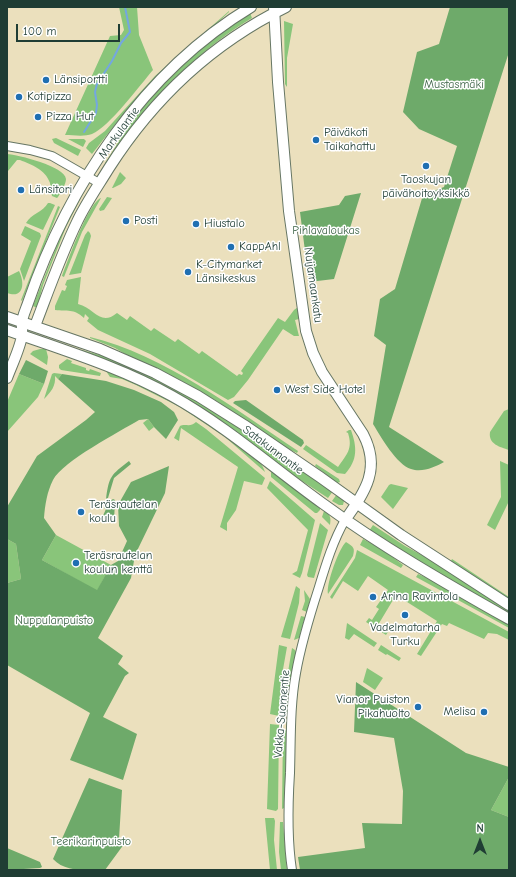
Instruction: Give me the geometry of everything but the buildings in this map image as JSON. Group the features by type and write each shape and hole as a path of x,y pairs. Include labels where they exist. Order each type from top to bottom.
{"main road":[{"name":"Markulantie","path":"22,322 51,246 75,197 87,176 130,115 160,81 201,43 251,7"},
{"name":"Markulantie","path":"35,326 76,224 99,183 142,122 185,76 232,39 275,10 286,7"},
{"name":"Nuijamaankatu","path":"275,10 278,82 289,207 306,331 317,363 330,386 363,434 371,456 370,476 367,485 357,504 345,520"},
{"name":"Satakunnantie","path":"7,317 100,349 177,384 244,425 401,535 509,605"},
{"path":"7,378 22,336 22,322"},
{"path":"22,336 35,326"},
{"name":"Satakunnantie","path":"7,330 114,368 172,396 211,420 345,520 436,577 509,619"}],"street":[{"path":"7,146 52,156 99,183"},
{"name":"Vakka-Suomentie","path":"292,870 288,814 291,728 296,673 302,646 331,550 345,520"}],"green space":[{"path":"119,7 137,7 139,35 153,70 115,115 99,130 92,134 86,135 65,135 110,36 121,35 124,30"},
{"name":"Mustasmäki","path":"450,7 509,7 509,52 389,427 444,462 428,469 415,470 400,462 385,443 373,424 386,345 374,336 380,299 395,289 423,195 444,187 457,146 419,129 403,112 417,52 439,44"},
{"path":"229,11 149,85 92,154 86,148 89,143 105,131 155,76"},
{"path":"250,13 252,18 219,40 173,81 129,131 107,164 105,163 136,114 161,85 203,47"},
{"path":"284,21 293,24 287,58 287,87 285,84"},
{"path":"56,138 81,150 78,156 54,143 52,139"},
{"path":"68,139 84,139 86,141 83,147"},
{"path":"7,154 21,156 40,162 64,174 66,181 58,197 52,196 50,183 45,174 33,166 17,160 8,171"},
{"path":"120,172 126,178 121,184 112,188"},
{"path":"85,190 66,227 43,285 37,308 33,306 69,215"},
{"name":"Pihlavaloukas","path":"361,193 334,279 309,282 300,212 339,205 345,196"},
{"path":"107,197 112,198 104,210 100,211 99,209"},
{"path":"101,198 82,232 64,277 62,276 90,210"},
{"path":"48,203 55,205 43,230 26,223 31,217 43,209"},
{"path":"58,206 60,207 22,301 21,300"},
{"path":"25,226 40,233 41,236 24,281 20,269 31,241 21,235"},
{"path":"88,231 91,236 81,273 69,275 85,235"},
{"path":"19,271 22,280 22,289 17,294 7,293 7,277"},
{"path":"81,277 78,304 106,318 117,313 127,320 130,316 151,331 154,328 175,342 178,339 199,354 202,351 237,376 239,374 242,375 243,373 241,371 278,318 285,322 298,307 299,319 295,320 299,336 294,336 283,329 248,380 234,397 228,400 150,354 98,330 87,321 89,318 85,314 84,318 77,313 70,311 55,310 55,306 62,290 65,291 67,286 65,285 67,280"},
{"path":"90,337 118,345 145,356 172,370 224,401 298,451 297,453 282,446 215,400 180,380"},
{"path":"46,349 48,357 47,365 30,354 33,351"},
{"path":"82,350 111,358 141,371 198,401 253,436 333,491 328,498 282,468 239,435 81,352"},
{"path":"67,359 72,361 71,363 86,368 86,370 89,371 90,369 101,373 100,376 61,370 59,365"},
{"path":"26,360 48,371 44,384 19,374"},
{"path":"106,371 123,377 157,393 205,421 253,455 263,467 265,472 225,437 180,407 122,379 110,377"},
{"path":"19,374 44,384 38,397 7,432 7,402"},
{"path":"52,374 62,374 58,379 55,376 55,383 49,394 44,399"},
{"name":"Nuppulanpuisto","path":"62,374 106,381 134,390 161,402 174,412 178,420 166,439 148,419 139,420 92,447 59,472 53,480 46,503 44,518 56,535 42,560 97,590 111,565 118,561 127,541 119,526 118,505 131,482 169,466 165,493 135,555 131,578 98,638 123,656 118,664 129,673 125,676 103,717 137,734 123,780 70,760 90,713 7,665 7,583 21,579 16,544 7,539 7,507 37,456 95,412 58,379"},
{"path":"246,400 303,440 304,443 301,447 233,403 235,401"},
{"path":"509,409 509,450 495,444 491,439 490,432 504,411"},
{"path":"148,419 154,427 149,431 143,423"},
{"path":"196,422 265,478 262,485 244,481 236,510 227,523 227,531 220,527 238,467 181,428 179,441 174,438 180,426 192,425"},
{"path":"351,430 353,436 355,453 352,464 345,474 337,473 303,449 306,445 338,467 348,451 350,443 348,433 346,432"},
{"path":"129,461 131,464 114,478 108,498 106,499 108,485 112,477"},
{"path":"500,461 509,465 509,501 495,530 487,525 501,497"},
{"path":"316,464 339,479 340,482 337,483 315,466"},
{"path":"271,472 320,507 320,510 315,513 271,477"},
{"path":"270,481 315,520 300,578 292,574 297,571 308,530 267,488"},
{"path":"391,484 408,488 393,509 381,497"},
{"path":"337,494 344,501 343,505 339,505 332,501"},
{"path":"113,499 115,500 114,522 102,518 106,509 104,508 106,504"},
{"path":"324,511 330,517 330,525 322,517"},
{"path":"320,523 328,530 314,578 308,577 307,575"},
{"path":"373,525 509,610 509,615 369,531"},
{"name":"Teräsrautelan koulun kenttä","path":"56,535 111,565 97,591 42,560"},
{"path":"7,539 16,544 21,579 7,583"},
{"path":"363,539 382,549 403,565 401,568 360,545"},
{"path":"346,542 353,548 353,556 328,594 329,582 334,566 340,551"},
{"path":"357,550 509,632 509,640 497,634 488,633 484,639 449,623 447,626 442,624 421,656 417,654 437,621 396,595 378,625 388,632 386,635 366,622 369,618 372,620 379,609 376,607 388,590 368,576 358,591 343,581 332,599 330,597 355,558"},
{"path":"452,559 509,597 509,600 451,561"},
{"path":"418,574 439,583 509,623 509,628 416,577"},
{"path":"296,586 300,589 299,603 290,639 281,637"},
{"path":"304,590 310,599 307,612 302,610 305,601"},
{"path":"301,616 305,617 299,638 294,640"},
{"path":"347,623 377,643 374,647 354,634 349,640 345,638"},
{"path":"279,645 287,647 282,675 279,716 270,714"},
{"path":"381,645 401,658 399,661 378,650"},
{"path":"292,648 296,652 287,712 285,717 283,717 285,690"},
{"path":"367,668 383,678 375,690 363,682"},
{"path":"356,682 466,753 509,767 509,777 491,810 509,817 509,870 300,870 298,857 365,848 362,823 402,824 403,791 394,738 354,732"},
{"path":"270,724 279,725 278,809 276,811 267,809"},
{"path":"283,730 287,730 284,808 282,809"},
{"path":"509,777 509,817 491,810"},
{"name":"Teerikarinpuisto","path":"89,778 122,790 119,839 127,840 105,870 71,869 64,867 53,859"},
{"path":"265,818 274,818 275,821 274,840 277,870 270,870"},
{"path":"280,822 283,822 287,870 281,870 279,852"},
{"path":"7,848 40,862 42,867 7,870"}],"waterway":[{"path":"84,132 96,113 97,105 95,92 97,84 112,61 121,43 130,32 125,7"}],"place":[{"name":"Länsiportti","path":"46,80"},
{"name":"Kotipizza","path":"19,97"},
{"name":"Pizza Hut","path":"38,117"},
{"name":"Päiväkoti Taikahattu","path":"316,140"},
{"name":"Taoskujan päivähoitoyksikkö","path":"426,166"},
{"name":"Länsitori","path":"21,190"},
{"name":"Posti","path":"126,221"},
{"name":"Hiustalo","path":"196,224"},
{"name":"KappAhl","path":"231,247"},
{"name":"K-Citymarket Länsikeskus","path":"188,272"},
{"name":"West Side Hotel","path":"277,390"},
{"name":"Teräsrautelan koulu","path":"81,512"},
{"name":"Teräsrautelan koulun kenttä","path":"76,563"},
{"name":"Arina Ravintola","path":"373,597"},
{"name":"Vadelmatarha Turku","path":"405,615"},
{"name":"Vianor Puiston Pikahuolto","path":"418,707"},
{"name":"Melisa","path":"484,712"}]}
